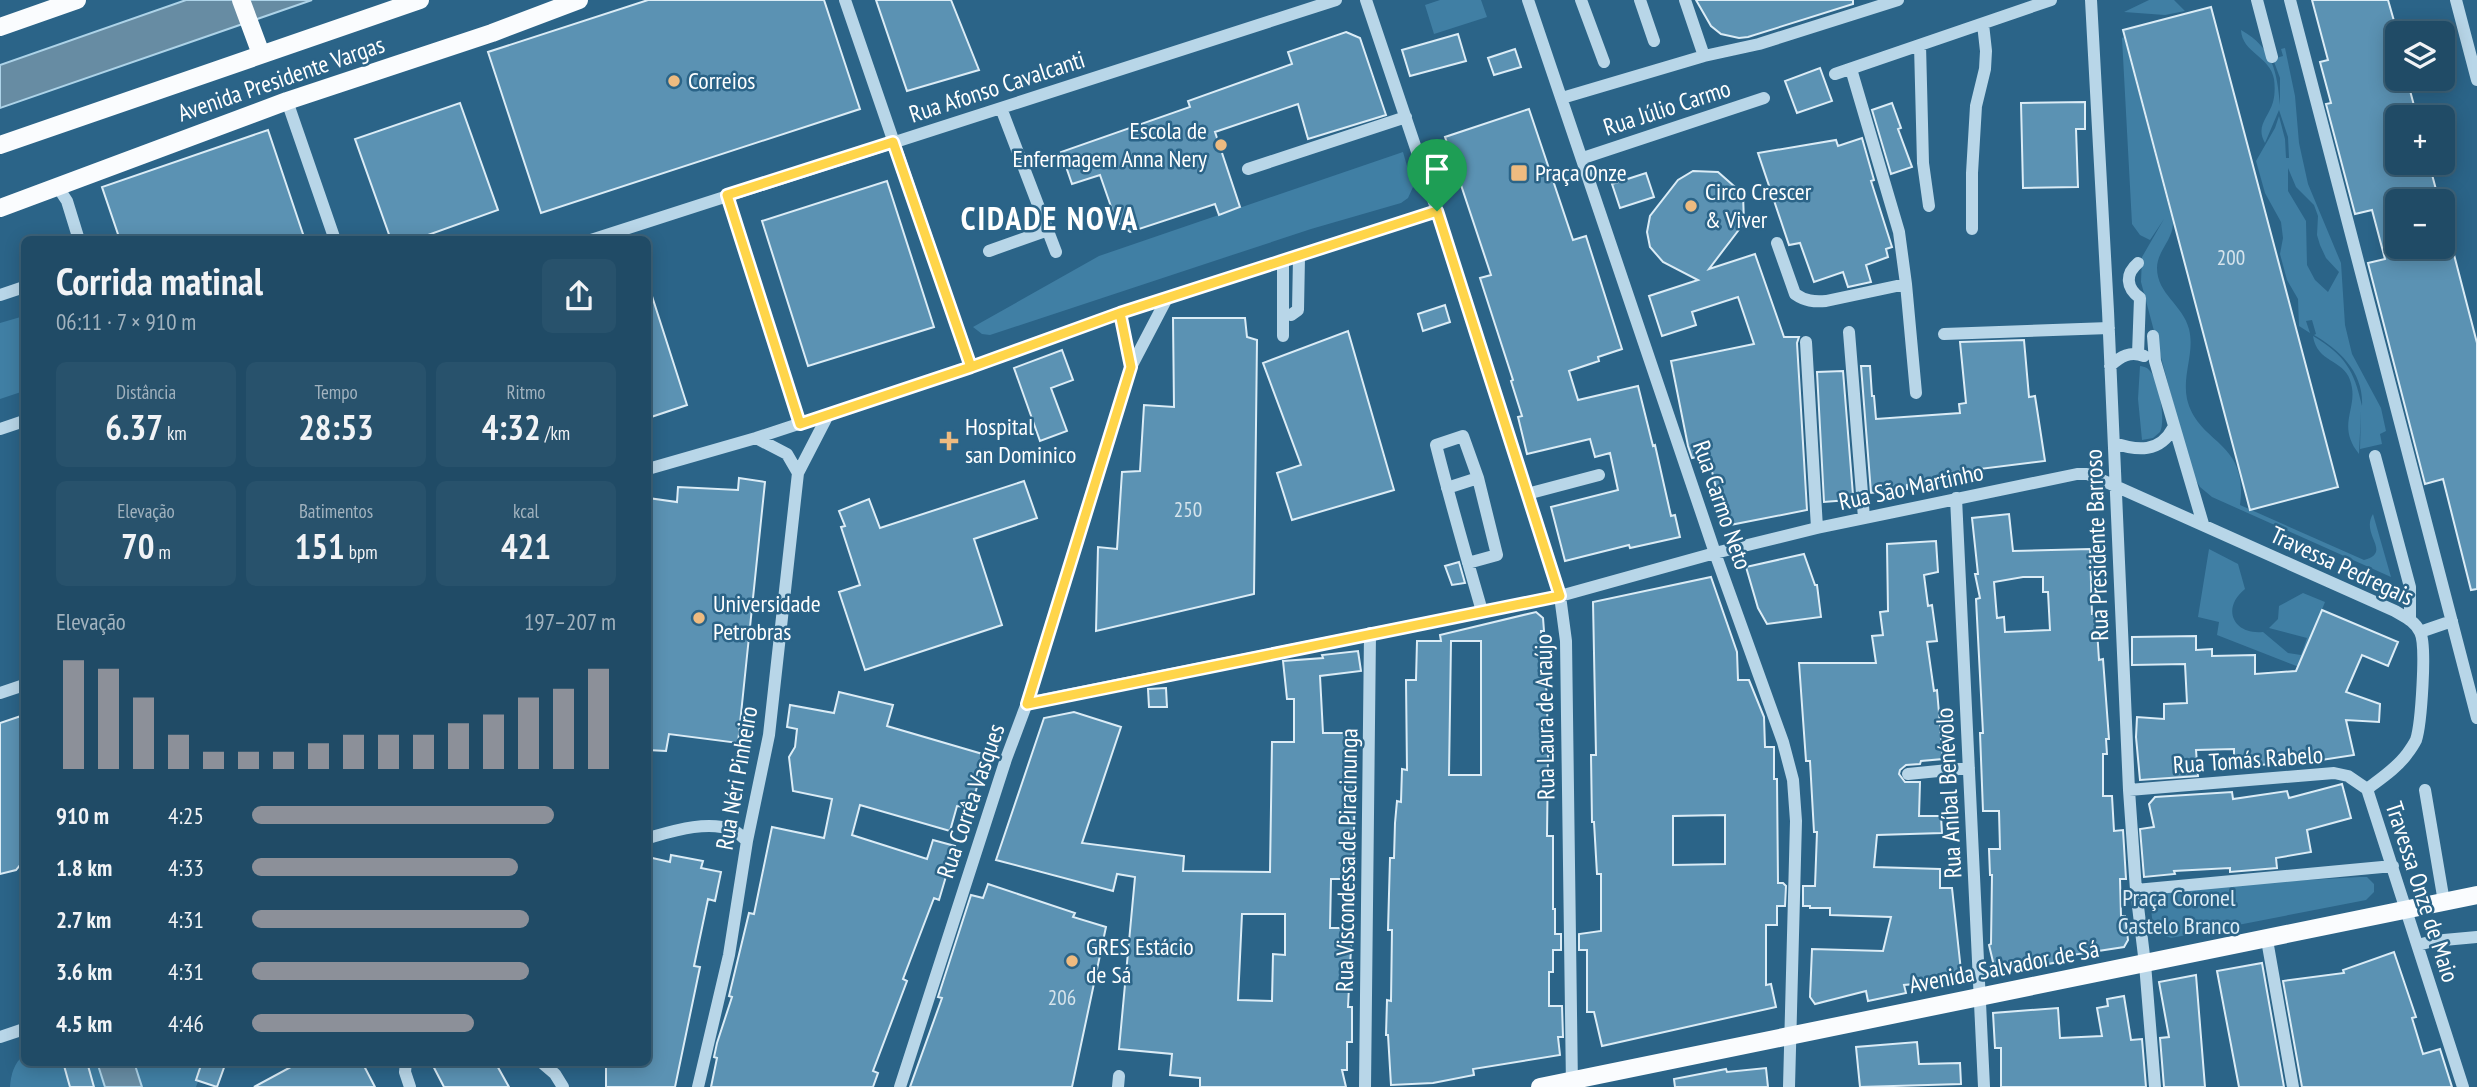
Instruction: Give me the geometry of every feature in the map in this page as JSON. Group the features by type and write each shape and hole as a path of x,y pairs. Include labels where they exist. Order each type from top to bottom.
{"main road":[{"path":"0,27 77,0"},
{"path":"241,0 261,54"},
{"name":"Avenida Presidente Vargas","path":"0,145 420,0"},
{"name":"Avenida Presidente Vargas","path":"0,208 287,101 492,33 579,0"},
{"name":"Avenida Salvador de Sá","path":"1540,1087 1572,1084 1980,996 2267,940 2477,895"}],"street":[{"path":"845,0 971,367"},
{"name":"Rua Afonso Cavalcanti","path":"603,236 1336,0"},
{"name":"Rua Laura de Araújo","path":"1366,0 1437,211 1560,596 1566,641 1572,1084"},
{"name":"Rua Carmo Neto","path":"1528,0 1715,553 1783,742 1793,780 1796,821 1789,1087"},
{"path":"1581,0 1604,62"},
{"path":"1640,0 1654,41"},
{"path":"1685,0 1703,55"},
{"path":"1562,99 1703,55 1759,44 1898,0"},
{"path":"1835,74 2051,0"},
{"name":"Rua Presidente Barroso","path":"2091,0 2109,328 2129,790 2155,1087"},
{"path":"2257,0 2272,57"},
{"path":"2290,0 2477,718"},
{"path":"2456,0 2477,80"},
{"path":"1972,229 1976,106 1985,69 1986,51 1983,24"},
{"path":"1920,45 1923,163 1929,206"},
{"path":"1851,69 1899,232 1916,393"},
{"name":"Rua Júlio Carmo","path":"1583,158 1764,99"},
{"path":"287,101 334,236"},
{"path":"1001,108 1056,252"},
{"path":"1248,169 1406,117"},
{"path":"57,186 67,201 78,236"},
{"path":"727,195 800,424"},
{"path":"651,468 828,415 1120,313 1437,211"},
{"path":"989,251 1048,230"},
{"path":"1777,243 1795,294 1802,299 1826,301 1906,284"},
{"path":"1283,313 1291,315 1298,310 1299,257"},
{"path":"1283,262 1283,336"},
{"path":"2138,263 2133,267 2129,278 2132,291 2140,298 2138,354"},
{"path":"0,295 21,288"},
{"name":"Rua Corrêa Vasques","path":"900,1087 1006,759 1027,704 1131,367 1166,300"},
{"name":"Rua Corrêa Vasques","path":"1120,313 1131,367"},
{"path":"1944,334 2109,328"},
{"path":"1849,332 1864,517"},
{"path":"2152,336 2155,361 2173,429 2203,524"},
{"path":"1806,342 1817,528"},
{"path":"2110,366 2122,356 2138,354 2155,361"},
{"name":"Rua Néri Pinheiro","path":"698,1087 729,955 747,841 769,736 798,473 828,415"},
{"path":"0,429 21,422"},
{"path":"2114,443 2130,449 2150,448 2169,436 2173,429"},
{"path":"1468,563 1497,555 1478,478 1463,436 1436,445 1447,488 1468,563 1482,611"},
{"path":"756,438 787,454 798,473"},
{"path":"2375,456 2410,583 2410,619"},
{"name":"Rua São Martinho","path":"1027,704 1560,596 1715,553 1956,498 2077,474 2087,474 2115,487"},
{"path":"1527,494 1599,475"},
{"path":"1447,488 1478,478"},
{"name":"Travessa Pedregais","path":"2115,487 2203,524 2410,619 2420,632 2423,642 2424,662 2416,739 2407,755 2367,789"},
{"name":"Rua Aníbal Benévolo","path":"1956,498 1984,1087"},
{"path":"2420,632 2452,621"},
{"name":"Rua Viscondessa de Piracinunga","path":"1365,1087 1370,633"},
{"path":"0,693 21,686"},
{"path":"1908,774 1969,768"},
{"name":"Rua Tomás Rabelo","path":"2129,790 2334,773 2348,776 2367,789"},
{"name":"Travessa Onze de Maio","path":"2367,789 2463,1087"},
{"path":"2425,790 2444,902"},
{"path":"651,837 693,827 718,827 735,831 747,841"},
{"path":"2136,890 2393,866"},
{"path":"2418,946 2433,941 2477,937"},
{"path":"2267,940 2293,1087"},
{"path":"0,1037 21,1030"},
{"path":"406,1066 410,1087"},
{"path":"546,1066 555,1074 563,1087"}],"green space":[{"path":"1440,0 1481,0 1487,17 1434,34 1425,5"},
{"path":"2149,0 2174,0 2185,11 2165,15 2124,12"},
{"path":"2241,30 2267,53 2275,72 2280,105 2280,78 2273,59 2283,56 2281,49 2285,48 2308,184 2341,263 2345,325 2352,354 2381,408 2386,431 2380,434 2382,444 2360,449 2361,411 2359,454 2349,434 2352,399 2350,380 2342,368 2319,351 2313,336 2333,350 2347,365 2362,406 2362,394 2355,373 2341,355 2314,335 2316,334 2312,320 2306,321 2310,333 2299,326 2298,299 2287,280 2280,254 2283,238 2281,222 2265,193 2256,161 2279,116 2285,139 2286,158 2289,158 2288,137 2279,110 2265,143 2262,137 2262,127 2273,102 2274,79 2267,65 2243,38","holes":["2288,168 2296,187 2314,205 2318,216 2317,235 2320,245 2326,258 2339,272 2328,292 2315,280 2307,265 2306,221 2288,191"]},
{"path":"2124,37 2173,223 2171,235 2157,268 2161,285 2189,329 2191,347 2186,390 2193,414 2201,426 2230,455 2237,467 2241,484 2240,505 2364,560 2376,552 2370,529 2373,514 2391,577 2212,497 2200,487 2192,474 2141,282 2142,257 2164,219 2150,240 2140,235 2132,224"},
{"path":"1403,152 1413,187 1408,198 1401,203 1311,229 990,335 982,334 973,327 1099,256"},
{"path":"21,317 21,392 0,399 0,323"},
{"path":"2140,366 2148,369 2153,376 2162,410 2160,432 2153,438 2142,440 2138,399"},
{"path":"2209,549 2238,564 2245,589 2233,604 2232,612 2238,625 2253,632 2263,632 2288,653 2301,655 2307,638 2269,628 2278,619 2279,606 2303,593 2325,602 2299,667 2217,635 2219,622 2198,617"},
{"name":"Praça Coronel Castelo Branco","path":"2367,877 2374,884 2374,892 2366,900 2171,938 2160,934 2153,921 2154,894 2163,888"},
{"path":"21,1058 21,1066 204,1066 196,1087 10,1087"}],"shaded area":[{"path":"186,0 312,0 0,108 0,65"},
{"path":"98,1066 135,1066 142,1087 105,1087"}],"building":[{"name":"Correios","path":"648,0 824,0 860,109 541,213 488,52"},
{"path":"876,0 951,0 979,70 907,91"},
{"path":"1696,0 1853,0 1853,4 1739,38 1721,34 1711,26"},
{"path":"2312,0 2388,0 2394,21 2385,21 2385,91 2410,91 2414,105 2385,105 2385,175 2432,175 2436,189 2385,189 2385,259 2372,210 2355,214 2326,104 2331,103 2320,62 2328,60"},
{"path":"2211,7 2338,487 2250,510 2123,30"},
{"path":"1346,32 1360,38 1386,115 1308,139 1298,104 1215,132 1240,207 1219,215 1215,204 1130,232 1116,221 1100,175 1072,184 1061,152 1190,107 1188,101 1292,64 1288,52"},
{"path":"1458,34 1466,61 1410,76 1402,50"},
{"path":"1515,49 1521,67 1494,75 1488,58"},
{"path":"1820,68 1832,101 1797,113 1785,81"},
{"path":"2085,102 2085,129 2076,129 2078,187 2023,188 2021,103"},
{"path":"460,103 498,210 425,236 390,236 355,139"},
{"path":"1892,103 1912,167 1891,174 1872,110"},
{"path":"1529,109 1573,240 1586,236 1622,349 1598,357 1599,361 1569,371 1578,400 1638,386 1671,516 1675,515 1680,537 1630,548 1629,545 1565,561 1551,507 1618,490 1610,453 1595,457 1590,439 1527,454 1518,417 1522,416 1511,381 1513,380 1480,278 1491,275 1445,137"},
{"path":"268,130 304,236 119,236 102,187"},
{"path":"1862,138 1874,180 1871,181 1892,247 1886,249 1888,257 1866,265 1871,282 1848,287 1843,272 1814,282 1800,243 1789,245 1758,153 1836,140 1838,146"},
{"path":"1693,171 1718,172 1743,194 1744,223 1709,269 1755,254 1784,337 1799,337 1797,343 1807,510 1725,526 1711,467 1706,469 1702,456 1692,458 1671,361 1754,344 1738,297 1692,312 1696,325 1662,336 1649,296 1698,280 1663,262 1650,247 1647,232 1650,216 1678,180"},
{"path":"1646,173 1654,197 1620,208 1612,184"},
{"path":"887,181 934,327 808,366 762,221"},
{"path":"2385,259 2455,259 2477,343 2477,589 2471,590 2443,479 2425,484 2368,263"},
{"path":"651,293 687,405 651,417"},
{"path":"1445,305 1450,322 1423,331 1418,314"},
{"path":"1173,318 1245,318 1247,337 1257,340 1254,594 1096,631 1098,547 1117,549 1122,472 1140,471 1144,405 1174,407"},
{"path":"1348,331 1394,490 1292,520 1277,473 1301,465 1263,363"},
{"path":"2024,340 2029,397 2035,396 2045,461 1947,473 1948,480 1871,493 1861,366 1870,366 1876,419 1960,413 1959,404 1966,403 1960,342"},
{"path":"1062,350 1073,380 1051,388 1067,431 1040,441 1014,368"},
{"path":"1843,371 1853,495 1847,496 1848,500 1824,502 1817,372"},
{"name":"Universidade Petrobras","path":"739,478 765,482 738,743 669,734 666,751 651,750 651,498 677,502 678,487 738,490"},
{"path":"1024,481 1037,518 974,539 1002,625 865,670 839,592 860,585 841,527 845,526 839,511 869,499 880,528"},
{"path":"2009,514 2013,551 2090,549 2092,614 2096,614 2099,660 2103,659 2109,739 2106,739 2107,754 2103,754 2103,796 2112,796 2114,831 2123,830 2126,879 2120,879 2121,916 2125,916 2128,940 2124,947 2072,955 2073,959 2048,964 2047,961 1999,971 1994,966 1989,945 1992,875 1989,849 2000,849 1999,811 1983,811 1980,733 1983,733 1976,599 1980,598 1975,574 1978,574 1972,518","holes":["2043,577 2043,592 2048,592 2050,630 2005,632 2004,617 1997,618 1994,582"]},
{"path":"1936,541 1938,572 1924,575 1937,641 1927,642 1934,691 1937,690 1943,759 1906,765 1899,774 1905,782 1920,782 1919,816 1941,816 1942,833 1877,835 1874,867 1940,869 1940,888 1952,888 1962,980 1904,985 1906,993 1868,1001 1866,991 1815,1004 1810,997 1812,949 1883,951 1891,917 1830,915 1830,908 1803,906 1803,886 1815,886 1817,832 1814,832 1810,761 1806,761 1799,663 1876,663 1872,636 1883,635 1880,612 1888,611 1887,544"},
{"path":"1804,554 1817,585 1821,617 1767,624 1758,608 1746,567"},
{"path":"1459,562 1465,583 1452,585 1445,566"},
{"path":"1711,577 1737,652 1738,680 1749,680 1764,717 1765,747 1774,747 1778,883 1786,886 1785,906 1777,906 1777,925 1766,925 1766,985 1771,984 1776,1007 1602,1046 1594,1012 1587,1012 1587,950 1579,950 1579,934 1601,931 1601,874 1597,874 1592,822 1591,755 1596,755 1593,602","holes":["1725,815 1725,864 1673,865 1673,816"]},
{"path":"2322,610 2398,642 2388,666 2362,655 2346,692 2380,704 2379,722 2346,720 2354,755 2302,763 2234,766 2234,749 2196,750 2198,776 2140,780 2137,717 2164,719 2164,704 2187,703 2185,664 2132,665 2132,637 2196,636 2196,650 2212,649 2212,656 2255,655 2255,674 2296,671"},
{"path":"1536,612 1543,618 1542,678 1546,678 1548,736 1553,736 1554,755 1548,755 1547,836 1553,836 1555,934 1561,934 1561,950 1553,950 1553,972 1549,972 1549,1006 1562,1006 1563,1037 1558,1037 1560,1055 1473,1069 1474,1075 1433,1083 1391,1085 1386,1035 1387,1000 1391,1001 1392,930 1388,930 1390,858 1394,858 1395,823 1397,801 1401,802 1402,769 1407,770 1406,680 1416,680 1417,641 1441,641 1440,635","holes":["1451,641 1481,641 1481,775 1449,775"]},
{"path":"1358,651 1361,671 1320,676 1323,733 1356,733 1353,879 1331,879 1330,928 1352,928 1348,1007 1352,1007 1352,1042 1347,1042 1347,1070 1342,1070 1346,1087 1200,1087 1200,1078 1170,1075 1172,1054 1119,1049 1135,877 1117,874 1113,891 996,860 1044,718 1074,712 1121,727 1082,843 1184,856 1183,871 1270,872 1272,742 1294,742 1294,699 1287,699 1283,661 1323,658 1322,655","holes":["1242,914 1285,914 1285,955 1273,954 1272,1001 1238,1000"]},
{"path":"1166,688 1167,707 1149,707 1148,689"},
{"path":"839,692 893,705 887,726 986,755 971,808 957,806 950,831 860,805 852,835 927,859 933,840 955,846 939,900 934,898 903,979 907,981 873,1071 878,1073 873,1087 711,1087 717,1043 732,997 729,996 749,913 754,914 772,827 824,838 832,799 793,791 789,757 795,747 797,729 787,727 790,705 834,713"},
{"path":"21,716 21,864 16,870 0,874 0,723"},
{"path":"2342,784 2351,818 2307,830 2311,852 2276,858 2277,868 2230,872 2230,868 2174,871 2175,874 2144,877 2140,829 2154,827 2149,804 2155,797 2232,792 2233,799 2287,791 2289,798"},
{"path":"671,855 703,861 701,868 721,872 715,901 708,899 694,966 700,967 675,1087 606,1087 606,1066 651,1066 651,858 670,862"},
{"path":"988,884 1075,913 1073,917 1106,927 1072,1087 910,1087 942,998 938,997 971,895 983,898"},
{"path":"2394,952 2416,1017 2412,1018 2423,1054 2440,1049 2452,1087 2302,1087 2283,981 2344,973 2343,970"},
{"path":"2262,963 2284,1087 2239,1087 2217,971"},
{"path":"2196,975 2205,1087 2164,1087 2160,1038 2169,1037 2159,982"},
{"path":"2124,996 2131,1040 2142,1039 2146,1087 2001,1087 2001,1048 1995,1048 1993,1013 2058,1008 2060,1038 2102,1036 2097,1008 2108,1006 2107,999"},
{"path":"1917,1042 1919,1064 1960,1063 1961,1084 1860,1087 1856,1047"},
{"path":"64,1066 88,1066 94,1087 70,1087"},
{"path":"201,1066 225,1066 217,1087 196,1080"},
{"path":"293,1066 364,1066 375,1087 254,1087"},
{"path":"433,1066 497,1066 509,1087 444,1087"},
{"path":"1766,1068 1768,1087 1675,1087 1674,1079 1726,1069 1727,1072"}],"place":[{"name":"Correios","path":"674,81"},
{"name":"Escola de Enfermagem Anna Nery","path":"1221,145"},
{"name":"Praça Onze","path":"1519,173"},
{"name":"Circo Crescer & Viver","path":"1691,206"},
{"name":"Hospital san Dominico","path":"949,441"},
{"name":"Universidade Petrobras","path":"699,618"},
{"name":"GRES Estácio de Sá","path":"1072,961"}],"district":[{"name":"CIDADE NOVA","path":"1050,219"}],"route":[{"path":"1437,211 1120,313 971,367 800,424 727,195 893,142 971,367 1046,340 1120,313 1131,367 1027,704 1560,596 1437,211"}]}
